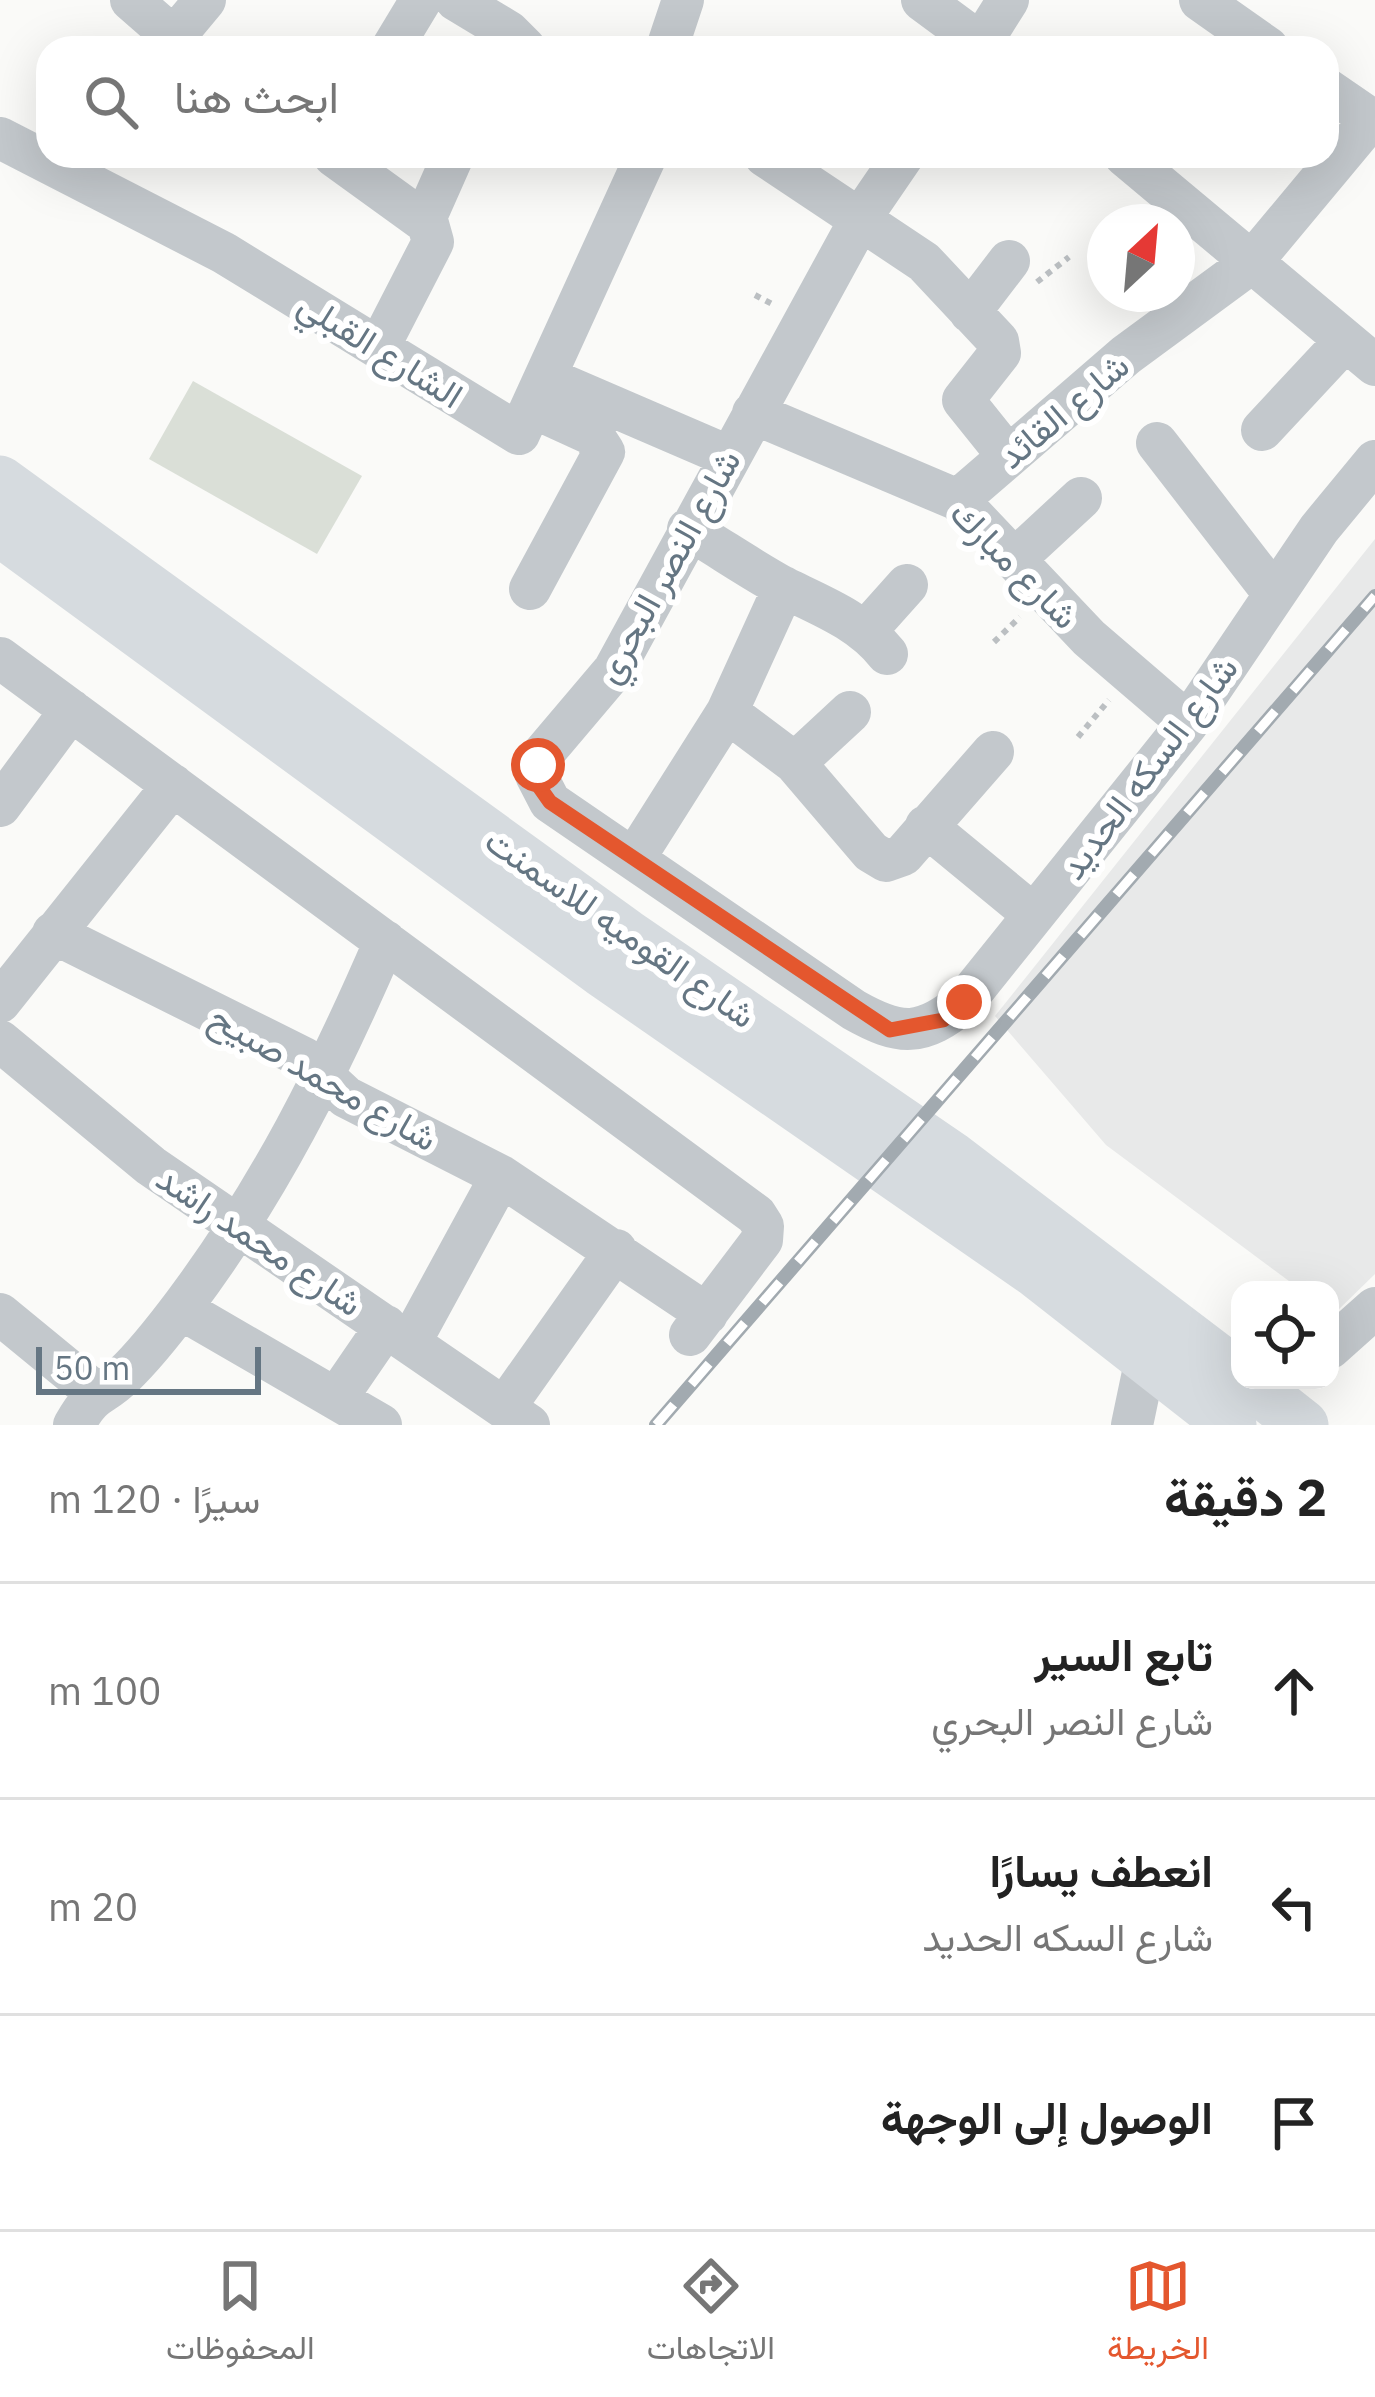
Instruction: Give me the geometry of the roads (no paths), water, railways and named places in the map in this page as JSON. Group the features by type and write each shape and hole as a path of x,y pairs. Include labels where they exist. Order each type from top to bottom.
{"main road":[{"name":"شارع القوميه للاسمنت","path":"0,481 626,934 869,1129 1272,1404"},
{"name":"شارع القوميه للاسمنت","path":"0,531 601,971 869,1129"},
{"name":"شارع القوميه للاسمنت","path":"1046,1253 1146,1358 1272,1404"}],"street":[{"path":"131,0 165,36"},
{"path":"180,36 205,0"},
{"path":"399,36 421,0"},
{"path":"456,0 503,36"},
{"path":"671,36 682,0"},
{"path":"922,0 969,36"},
{"path":"988,36 1008,0"},
{"path":"1201,0 1251,36"},
{"path":"1339,97 1373,120"},
{"name":"شارع القائد","path":"1339,160 1373,120"},
{"name":"الشارع القبلي","path":"0,138 36,151"},
{"name":"الشارع القبلي","path":"79,168 380,345 507,430 522,433 540,393"},
{"path":"351,168 428,224"},
{"path":"380,345 430,249 434,235 427,213 448,168"},
{"path":"540,393 641,168"},
{"path":"784,168 924,262 998,340 1000,353 964,402 1008,456"},
{"name":"شارع النصر البحري","path":"890,1030 550,802 538,785 538,765 614,670 862,216 895,168"},
{"path":"1139,168 1360,354 1262,430"},
{"name":"شارع القائد","path":"958,500 1126,355 1251,263 1332,168"},
{"path":"970,312 1009,261"},
{"path":"540,393 728,456"},
{"path":"530,589 604,452 593,435 540,393"},
{"name":"شارع مبارك","path":"753,413 958,500 1044,594 1188,723"},
{"path":"1157,443 1274,594"},
{"name":"شارع السكه الحديد","path":"890,1030 943,1020 964,1002 1188,723 1274,594 1375,461"},
{"path":"1016,559 1081,498"},
{"path":"688,529 784,587 812,597 876,643 907,585"},
{"path":"634,859 727,712 784,587"},
{"path":"0,658 385,941 326,1078 241,1226 181,1309 123,1377 84,1408 0,1314"},
{"path":"0,806 71,710"},
{"path":"727,712 795,763 880,859 898,859 992,752"},
{"path":"795,763 850,712"},
{"path":"0,1002 173,785"},
{"path":"926,826 1034,915"},
{"name":"شارع محمد صبيح","path":"53,933 292,1051 346,1096 501,1176 616,1250 698,1324 762,1240 761,1220 385,941"},
{"name":"شارع محمد راشد","path":"0,1041 116,1139 517,1416"},
{"path":"338,1396 398,1334 501,1176"},
{"path":"517,1416 616,1250"},
{"path":"1339,1340 1375,1308"},
{"path":"181,1309 381,1425"},
{"path":"1132,1425 1146,1358"}],"railway":[{"path":"656,1425 1375,596"}]}
